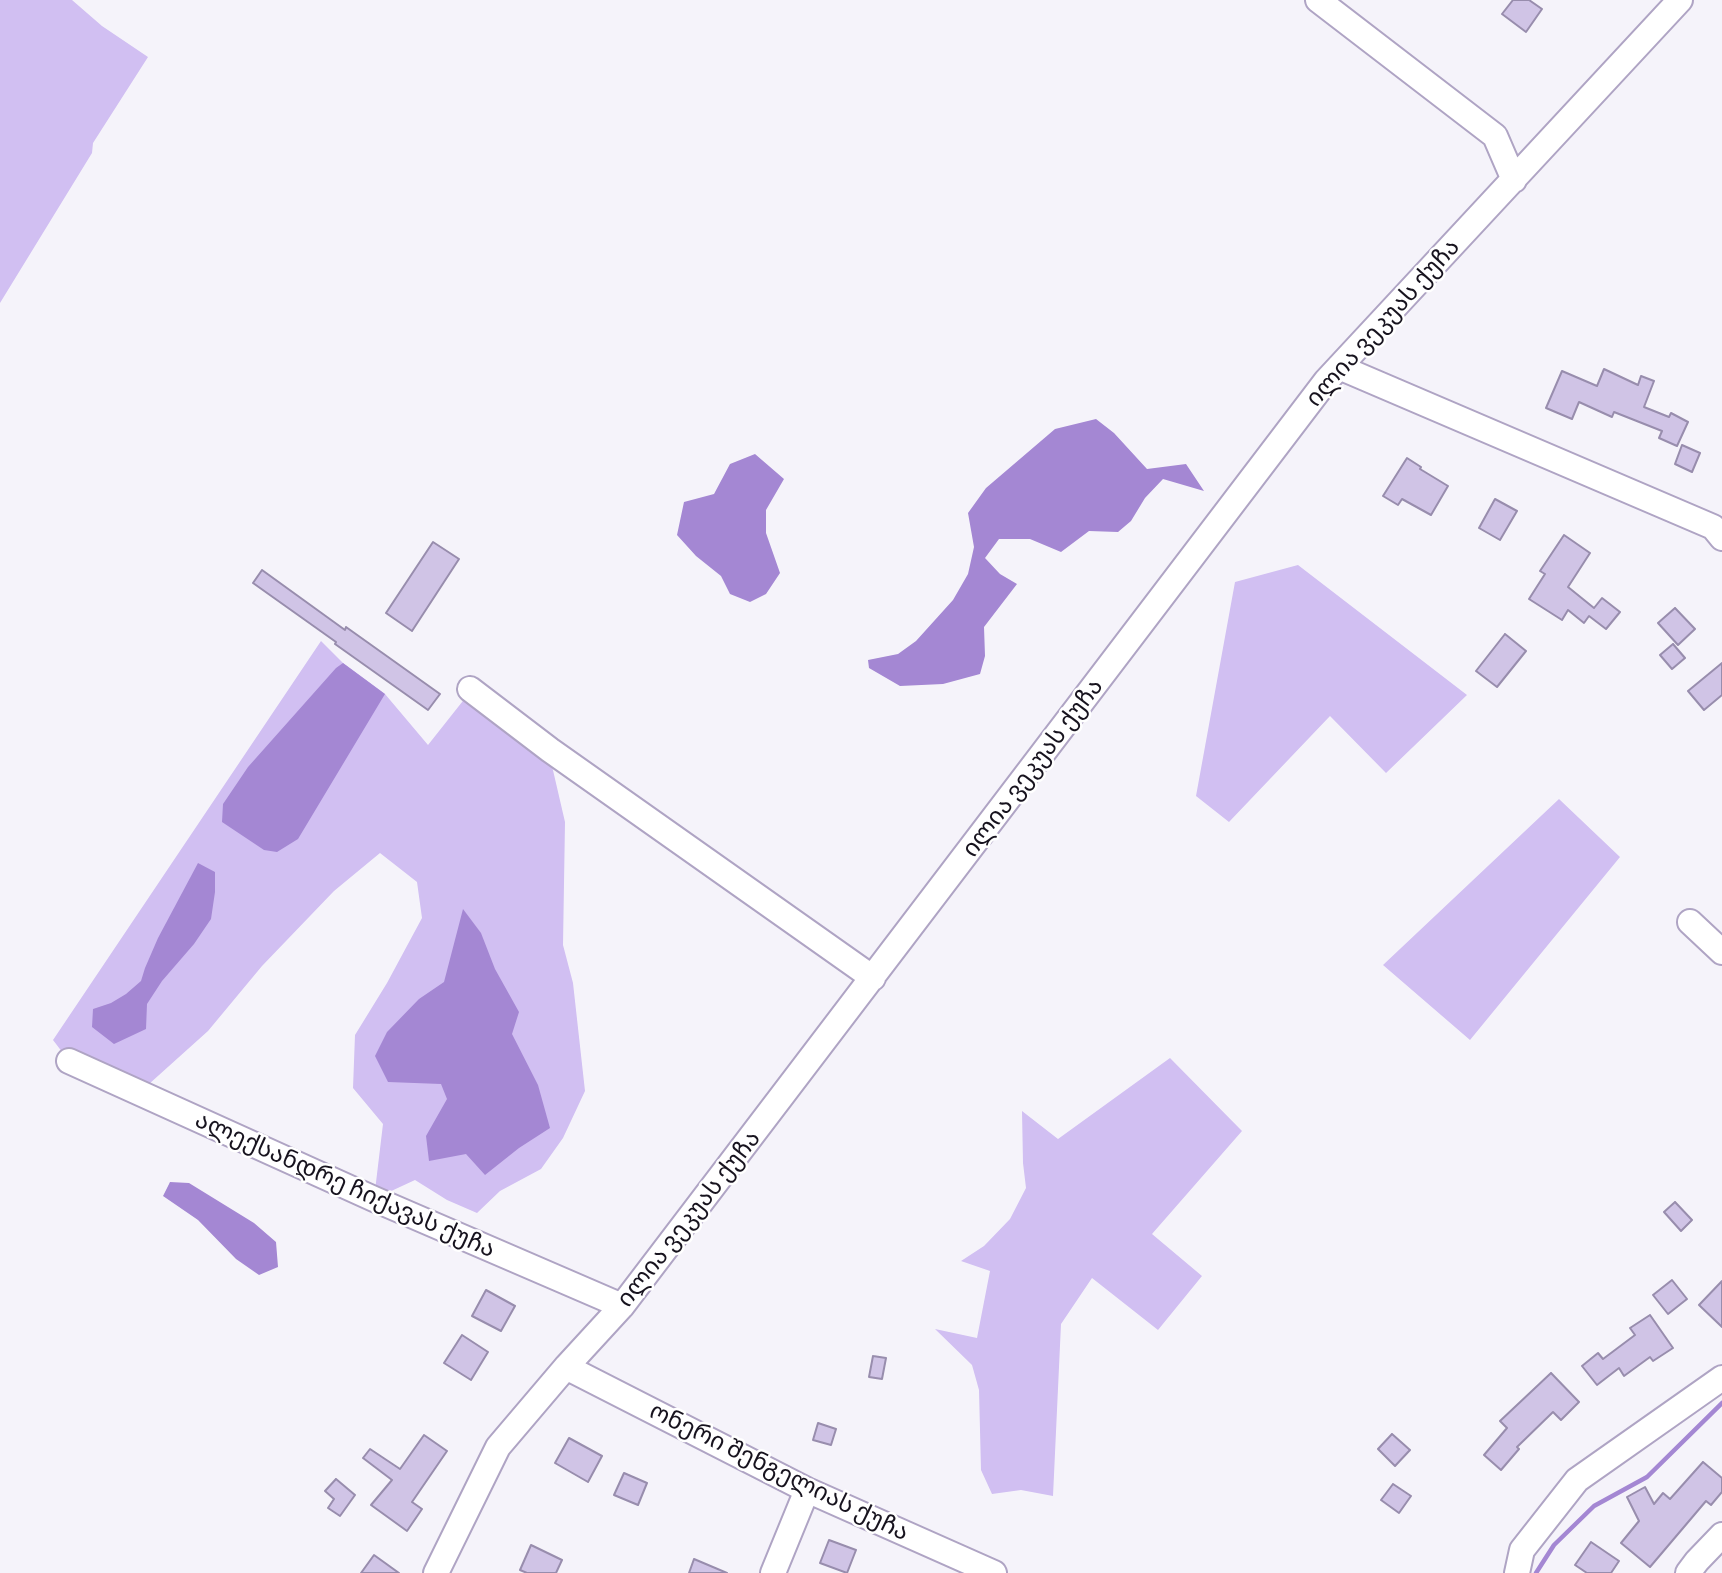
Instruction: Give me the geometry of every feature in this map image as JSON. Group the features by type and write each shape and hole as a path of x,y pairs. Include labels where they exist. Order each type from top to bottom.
{"street":[{"path":"1318,0 1495,136 1514,180"},
{"name":"ილია ვეკუას ქუჩა","path":"436,1573 498,1447 622,1306 1326,381 1680,0"},
{"path":"1339,367 1713,527 1722,538"},
{"path":"470,689 561,758 873,978"},
{"path":"1690,922 1722,952"},
{"name":"ალექსანდრე ჩიქავას ქუჩა","path":"69,1061 374,1199 622,1306"},
{"name":"ონერი შენგელიას ქუჩა","path":"566,1367 807,1490 994,1573"},
{"path":"1517,1573 1522,1550 1577,1479 1722,1378"},
{"path":"772,1573 807,1490"},
{"path":"1688,1573 1722,1535"}],"shaded area":[{"path":"0,0 72,0 102,26 148,57 93,143 92,153 0,303"},
{"path":"1096,419 1114,433 1147,469 1186,464 1204,491 1163,479 1145,498 1131,521 1118,532 1089,531 1061,552 1030,539 999,539 985,558 1000,574 1017,584 984,627 985,656 980,674 943,684 900,686 869,668 868,660 898,654 916,641 953,600 968,574 974,547 968,513 986,488 1055,429"},
{"path":"755,454 784,479 766,510 766,533 780,573 766,594 750,602 730,594 721,576 696,556 677,535 684,502 714,494 730,464"},
{"path":"1298,565 1467,695 1386,773 1330,716 1229,822 1196,796 1235,582"},
{"path":"321,641 343,663 385,694 428,745 466,697 549,753 565,822 563,945 573,983 585,1091 563,1138 541,1169 500,1191 477,1213 447,1200 415,1180 374,1199 383,1124 353,1088 355,1035 422,918 417,882 380,853 334,891 262,966 208,1031 139,1093 69,1061 53,1040"},
{"path":"343,663 385,694 298,839 277,852 264,850 222,822 223,804 248,767"},
{"path":"1559,799 1620,857 1470,1040 1383,965"},
{"path":"198,863 215,872 211,919 147,1004 146,1029 114,1044 92,1027 93,1009 111,1003 141,981 158,938"},
{"path":"463,909 481,933 495,969 519,1012 512,1034 538,1085 550,1128 485,1175 466,1154 429,1161 426,1136 447,1099 441,1084 388,1082 375,1056 387,1032 419,999 444,982"},
{"path":"1170,1058 1242,1131 1152,1234 1202,1276 1158,1330 1092,1278 1061,1324 1053,1496 1021,1490 992,1494 981,1470 979,1390 972,1365 935,1329 977,1338 990,1271 961,1261 984,1246 1010,1219 1026,1188 1022,1111 1058,1139"},
{"path":"170,1182 189,1183 254,1223 276,1242 278,1267 259,1275 236,1259 198,1220 163,1196"}],"building":[{"path":"1513,0 1529,0 1542,9 1526,32 1502,14"},
{"path":"1604,369 1638,385 1641,376 1654,381 1644,407 1669,417 1671,413 1688,422 1677,446 1659,438 1662,431 1614,412 1612,417 1579,402 1572,419 1546,408 1562,371 1597,386"},
{"path":"1682,445 1700,453 1692,472 1675,464"},
{"path":"1407,458 1448,486 1431,515 1402,499 1398,505 1383,496"},
{"path":"1495,499 1517,511 1500,540 1479,528"},
{"path":"1564,535 1590,553 1568,587 1594,608 1602,598 1620,612 1606,629 1589,616 1584,623 1568,610 1562,620 1529,599 1545,574 1540,571"},
{"path":"433,542 459,559 412,631 386,613"},
{"path":"262,570 440,694 428,710 253,583"},
{"path":"1675,608 1695,629 1678,645 1658,623"},
{"path":"1505,634 1526,651 1497,687 1476,671"},
{"path":"1673,644 1685,658 1672,669 1660,655"},
{"path":"1722,663 1722,695 1704,710 1688,691"},
{"path":"1675,1202 1692,1220 1681,1231 1664,1212"},
{"path":"1672,1280 1687,1299 1668,1314 1653,1295"},
{"path":"1722,1281 1722,1327 1699,1305"},
{"path":"486,1290 515,1306 501,1331 472,1316"},
{"path":"1650,1315 1673,1348 1653,1361 1650,1357 1624,1376 1619,1368 1597,1385 1582,1366 1598,1353 1603,1359 1635,1335 1630,1328"},
{"path":"462,1335 488,1352 471,1380 444,1363"},
{"path":"873,1356 886,1358 882,1379 869,1377"},
{"path":"1551,1373 1579,1402 1561,1420 1553,1412 1517,1447 1519,1449 1501,1470 1484,1455 1507,1428 1500,1421"},
{"path":"818,1423 836,1429 831,1445 813,1440"},
{"path":"1392,1434 1410,1450 1395,1466 1378,1449"},
{"path":"424,1435 447,1451 412,1502 422,1509 407,1531 371,1505 392,1480 363,1458 370,1449 400,1469"},
{"path":"569,1438 602,1456 588,1482 555,1463"},
{"path":"1703,1462 1722,1478 1722,1492 1711,1505 1706,1501 1650,1567 1621,1543 1639,1521 1627,1497 1645,1487 1654,1504 1663,1493 1670,1499"},
{"path":"624,1473 647,1483 638,1505 614,1495"},
{"path":"336,1479 355,1495 340,1516 328,1508 334,1499 325,1491"},
{"path":"1393,1484 1411,1496 1399,1513 1381,1500"},
{"path":"829,1540 856,1550 847,1573 820,1563"},
{"path":"1591,1542 1619,1561 1611,1573 1587,1573 1575,1565"},
{"path":"531,1545 562,1560 556,1573 527,1573 520,1570"},
{"path":"374,1555 399,1573 361,1573"},
{"path":"694,1559 727,1573 689,1573"}],"waterway":[{"path":"1536,1573 1554,1545 1594,1506 1647,1477 1722,1403"}]}
